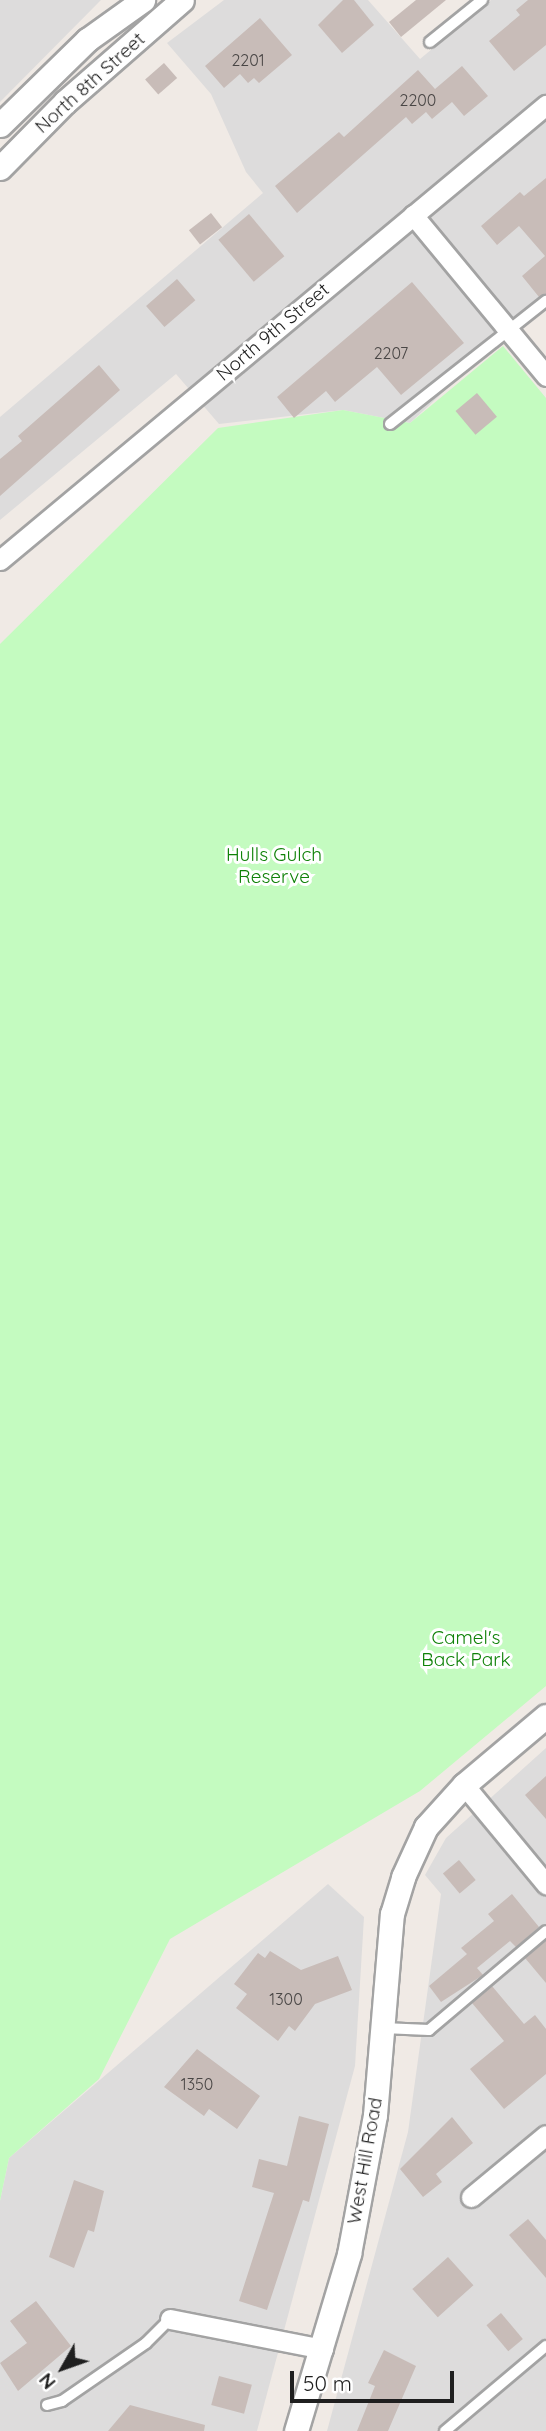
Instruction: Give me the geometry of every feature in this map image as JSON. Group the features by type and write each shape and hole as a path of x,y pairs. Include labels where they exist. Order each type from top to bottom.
{"street":[{"name":"North 8th Street","path":"0,125 87,40 143,0"},
{"name":"North 8th Street","path":"0,168 65,102 182,0"},
{"name":"North 9th Street","path":"0,560 546,105"},
{"path":"413,215 546,376"},
{"name":"West Hill Road","path":"296,2431 323,2349 349,2254 375,2115 392,1914 400,1885 426,1827 464,1785 546,1716"},
{"path":"464,1785 546,1884"},
{"path":"471,2197 546,2135"},
{"path":"170,2319 323,2349"}],"lane":[{"path":"430,43 482,0"},
{"path":"390,424 546,301"},
{"path":"382,2028 429,2030 546,1931"},
{"path":"47,2405 62,2402 136,2351 170,2319"},
{"path":"445,2431 546,2346"}],"shaded area":[{"path":"0,0 101,0 0,102"},
{"path":"224,0 368,0 420,59 491,0 546,0 546,297 410,423 343,410 219,424 176,374 0,520 0,417 263,193 246,172 211,94 167,43"},
{"path":"546,1748 546,2431 327,2431 408,2132 441,1894 425,1875 446,1838"},
{"path":"328,1884 364,1917 355,2066 257,2431 0,2431 0,2201 9,2158"}],"green space":[{"name":"Hulls Gulch Reserve","path":"503,346 546,398 546,1686 420,1791 170,1939 99,2079 9,2158 0,2201 0,644 218,428 343,410 410,423"}],"building":[{"path":"343,0 354,0 374,25 342,53 318,25"},
{"path":"416,0 446,0 401,37 389,22"},
{"path":"528,0 546,0 546,45 514,71 489,41 520,15 516,10"},
{"path":"260,18 292,55 259,83 254,78 248,83 240,74 224,88 205,66"},
{"path":"164,63 177,78 158,94 145,79"},
{"path":"462,66 488,96 464,116 452,102 432,119 426,112 412,124 406,117 297,213 275,186 339,132 344,137 418,70 435,89"},
{"path":"546,178 546,294 539,297 522,276 545,256 519,226 497,245 481,226 520,192 524,196"},
{"path":"211,213 222,227 200,244 189,230"},
{"path":"249,214 284,256 254,282 218,240"},
{"path":"177,279 195,300 164,327 146,306"},
{"path":"412,282 464,343 401,395 377,367 335,402 326,391 294,418 277,397"},
{"path":"99,365 120,390 0,496 0,459 22,441 18,436"},
{"path":"477,393 497,417 475,435 456,411"},
{"path":"546,1776 546,1819 525,1795"},
{"path":"459,1860 476,1880 460,1893 443,1873"},
{"path":"512,1894 539,1927 516,1947 510,1941 477,1968 483,1975 441,2002 429,1986 467,1954 461,1948 494,1921 488,1914"},
{"path":"546,1941 546,1983 525,1958"},
{"path":"270,1951 301,1970 338,1956 352,1990 315,2004 295,2031 289,2026 278,2041 236,2008 247,1994 234,1984 258,1953 265,1958"},
{"path":"492,1986 524,2024 535,2015 546,2029 546,2074 504,2109 470,2069 504,2041 472,2003"},
{"path":"197,2049 260,2096 237,2129 209,2109 204,2116 164,2087"},
{"path":"299,2116 329,2124 309,2202 303,2200 267,2310 239,2301 274,2193 252,2187 259,2159 287,2166"},
{"path":"452,2117 473,2143 436,2174 442,2182 423,2197 400,2169"},
{"path":"74,2180 104,2191 94,2232 88,2230 74,2268 49,2257"},
{"path":"528,2219 546,2240 546,2278 509,2235"},
{"path":"448,2257 473,2285 438,2317 412,2289"},
{"path":"36,2301 71,2346 18,2391 0,2363 27,2343 10,2321"},
{"path":"501,2313 523,2339 508,2351 486,2325"},
{"path":"384,2350 416,2366 388,2431 357,2431 375,2386 368,2383"},
{"path":"219,2376 252,2385 244,2414 211,2405"},
{"path":"130,2405 205,2425 204,2431 108,2431"}],"park label":[{"name":"Camel's Back Park","path":"466,1649"}]}
